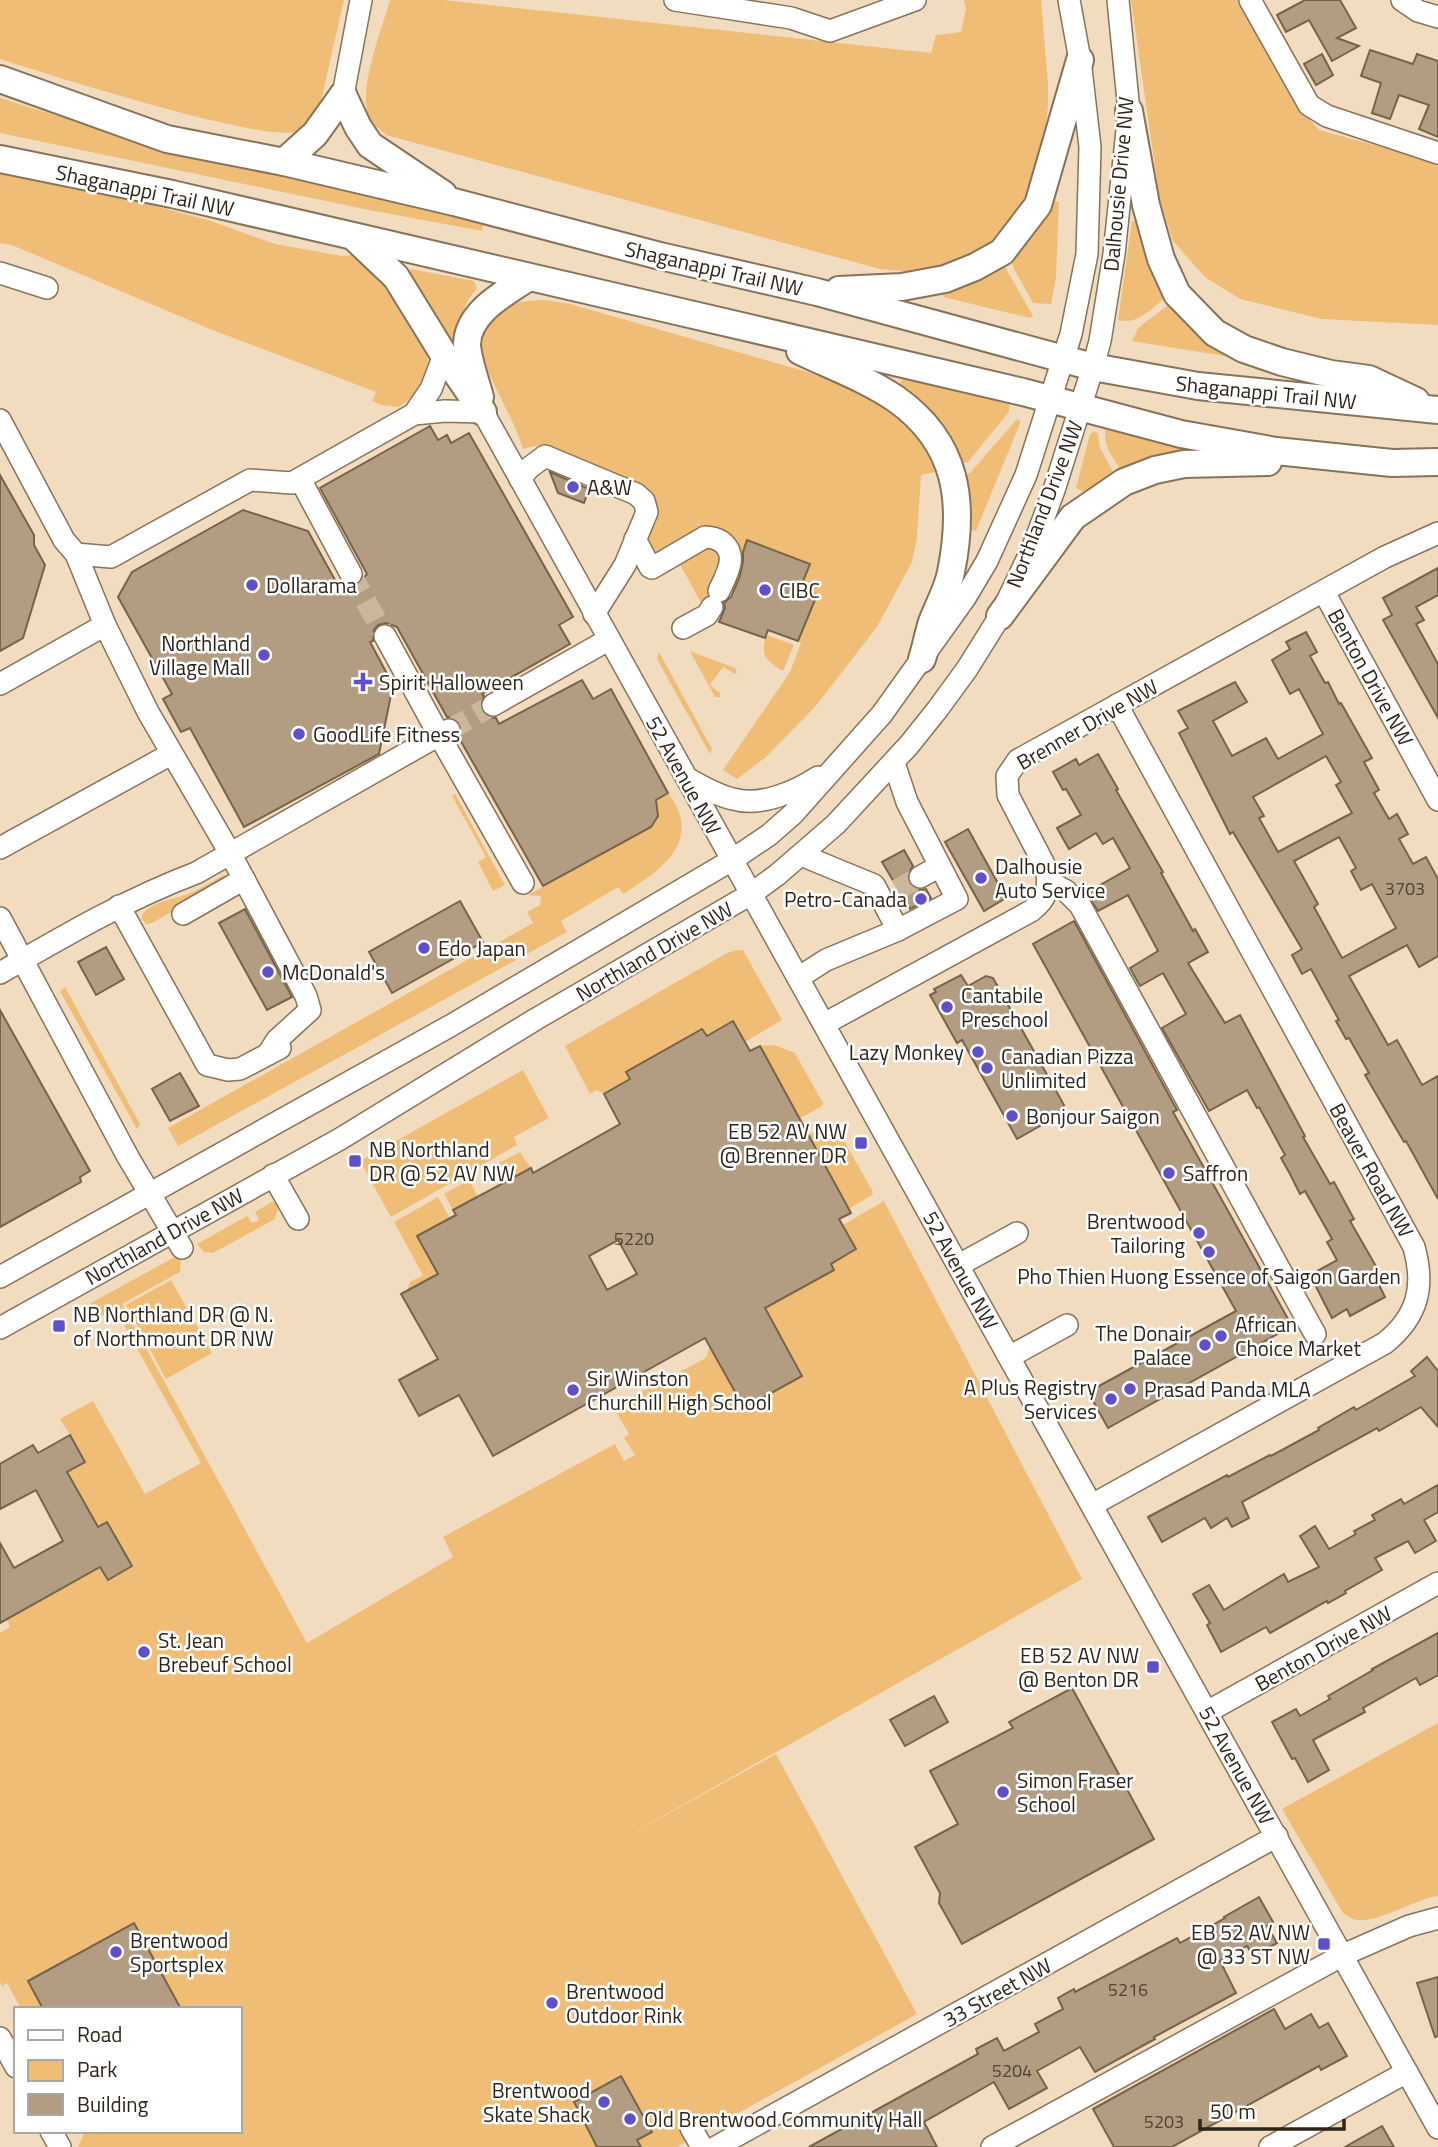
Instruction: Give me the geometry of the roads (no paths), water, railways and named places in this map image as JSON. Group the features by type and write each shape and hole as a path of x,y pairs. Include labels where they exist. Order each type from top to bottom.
{"main road":[{"path":"817,292 902,287 945,279 1002,252 1038,205 1080,60"},
{"name":"Shaganappi Trail NW","path":"0,79 167,139 284,162 454,202 660,256 817,292 1093,367 1198,386 1436,409"},
{"path":"284,162 315,134 344,94"},
{"path":"344,94 358,127 370,145 454,202"},
{"path":"1129,111 1146,205 1161,259 1177,294 1215,333 1244,349 1282,362 1331,374 1369,379 1436,409"},
{"name":"Shaganappi Trail NW","path":"0,159 172,194 750,328 1051,399 1181,434 1276,451 1392,463 1438,462"},
{"path":"355,238 396,276 444,355 483,412"},
{"path":"483,412 467,343 475,318 488,305 527,278"},
{"path":"750,328 894,398 919,417 944,455 957,497 956,534 951,575 930,626 922,659"},
{"path":"1000,616 1073,517 1124,482 1155,470 1184,464 1354,459"}],"street":[{"path":"344,94 361,0"},
{"path":"676,0 786,9 830,31 915,0"},
{"name":"Dalhousie Drive NW","path":"1063,359 1071,334 1087,254 1090,147 1080,60 1069,0"},
{"name":"Dalhousie Drive NW","path":"1093,367 1100,341 1114,254 1129,111 1118,0"},
{"path":"1250,0 1309,105 1327,116 1438,153"},
{"path":"1402,0 1418,11 1438,17"},
{"path":"0,273 47,288"},
{"path":"414,414 431,389 444,355"},
{"name":"Northland Drive NW","path":"0,1277 450,1026 733,860 769,835 793,814 882,714 965,598 987,561 1026,475 1063,359"},
{"name":"Northland Drive NW","path":"0,1328 177,1239 274,1175 340,1139 536,1019 751,894 801,855 836,824 894,763 937,710 1000,616 1032,547 1054,490 1093,367"},
{"path":"76,554 111,557 250,480 292,483 414,414 445,411 483,412"},
{"name":"52 Avenue NW","path":"483,412 1438,2128"},
{"path":"0,420 64,540 76,554 104,625 171,754 230,853 300,983 310,1010 309,1023 302,1035 235,1070 207,1065 119,906"},
{"path":"520,479 541,458 550,457 641,497 646,506 647,512 625,565 594,614"},
{"path":"300,479 351,574"},
{"path":"638,533 650,567 653,568 705,537 713,537 726,546 731,564 716,599 707,615 683,628"},
{"name":"Brenner Drive NW","path":"1048,881 1046,868 1010,803 1007,776 1017,760 1385,557 1438,533"},
{"name":"Benton Drive NW","path":"1324,592 1438,800"},
{"path":"0,684 104,625"},
{"path":"385,636 444,733 523,883"},
{"path":"493,705 608,640"},
{"name":"Beaver Road NW","path":"1092,1505 1385,1343 1397,1333 1409,1316 1418,1296 1420,1277 1414,1247 1117,705"},
{"path":"0,973 119,906 195,873 444,733"},
{"path":"0,848 171,754"},
{"path":"798,978 825,960 898,930 957,899 907,802 894,763"},
{"path":"687,778 730,799 754,802 803,787 835,767"},
{"path":"801,855 874,885 889,895 898,930"},
{"path":"920,877 940,866"},
{"path":"183,914 244,880"},
{"path":"824,1024 1031,911 1047,894 1048,881 1066,891 1080,905 1315,1334"},
{"path":"0,918 128,1157 177,1239"},
{"path":"274,1175 298,1219"},
{"path":"959,1265 1017,1233"},
{"path":"1009,1357 1067,1325"},
{"name":"Benton Drive NW","path":"1207,1712 1438,1583"},
{"name":"33 Street NW","path":"716,2147 1277,1836"},
{"path":"992,2147 1343,1955 1409,1926 1438,1918"},
{"path":"0,2038 14,2063"},
{"path":"1270,2147 1407,2072"},
{"path":"691,2128 702,2147"}],"tunnel":[{"path":"351,574 385,636"},
{"path":"449,730 493,705"},
{"path":"897,890 920,877"}],"place":[{"name":"A&W","path":"573,487"},
{"name":"Dollarama","path":"252,585"},
{"name":"CIBC","path":"765,590"},
{"name":"Northland Village Mall","path":"264,655"},
{"name":"Spirit Halloween","path":"363,682"},
{"name":"GoodLife Fitness","path":"299,734"},
{"name":"Dalhousie Auto Service","path":"981,878"},
{"name":"Petro-Canada","path":"921,899"},
{"name":"Edo Japan","path":"424,948"},
{"name":"McDonald's","path":"268,972"},
{"name":"Cantabile Preschool","path":"947,1007"},
{"name":"Lazy Monkey","path":"978,1052"},
{"name":"Canadian Pizza Unlimited","path":"987,1068"},
{"name":"Bonjour Saigon","path":"1012,1116"},
{"name":"EB 52 AV NW @ Brenner DR","path":"861,1143"},
{"name":"NB Northland DR @ 52 AV NW","path":"355,1161"},
{"name":"Saffron","path":"1169,1173"},
{"name":"Brentwood Tailoring","path":"1199,1233"},
{"name":"Pho Thien Huong Essence of Saigon Garden","path":"1209,1252"},
{"name":"NB Northland DR @ N. of Northmount DR NW","path":"59,1326"},
{"name":"African Choice Market","path":"1221,1336"},
{"name":"The Donair Palace","path":"1205,1345"},
{"name":"Prasad Panda MLA","path":"1130,1389"},
{"name":"Sir Winston Churchill High School","path":"573,1390"},
{"name":"A Plus Registry Services","path":"1111,1399"},
{"name":"St. Jean Brebeuf School","path":"144,1652"},
{"name":"EB 52 AV NW @ Benton DR","path":"1153,1667"},
{"name":"Simon Fraser School","path":"1003,1792"},
{"name":"EB 52 AV NW @ 33 ST NW","path":"1324,1944"},
{"name":"Brentwood Sportsplex","path":"116,1952"},
{"name":"Brentwood Outdoor Rink","path":"552,2003"},
{"name":"Brentwood Skate Shack","path":"604,2102"},
{"name":"Old Brentwood Community Hall","path":"630,2119"}]}
